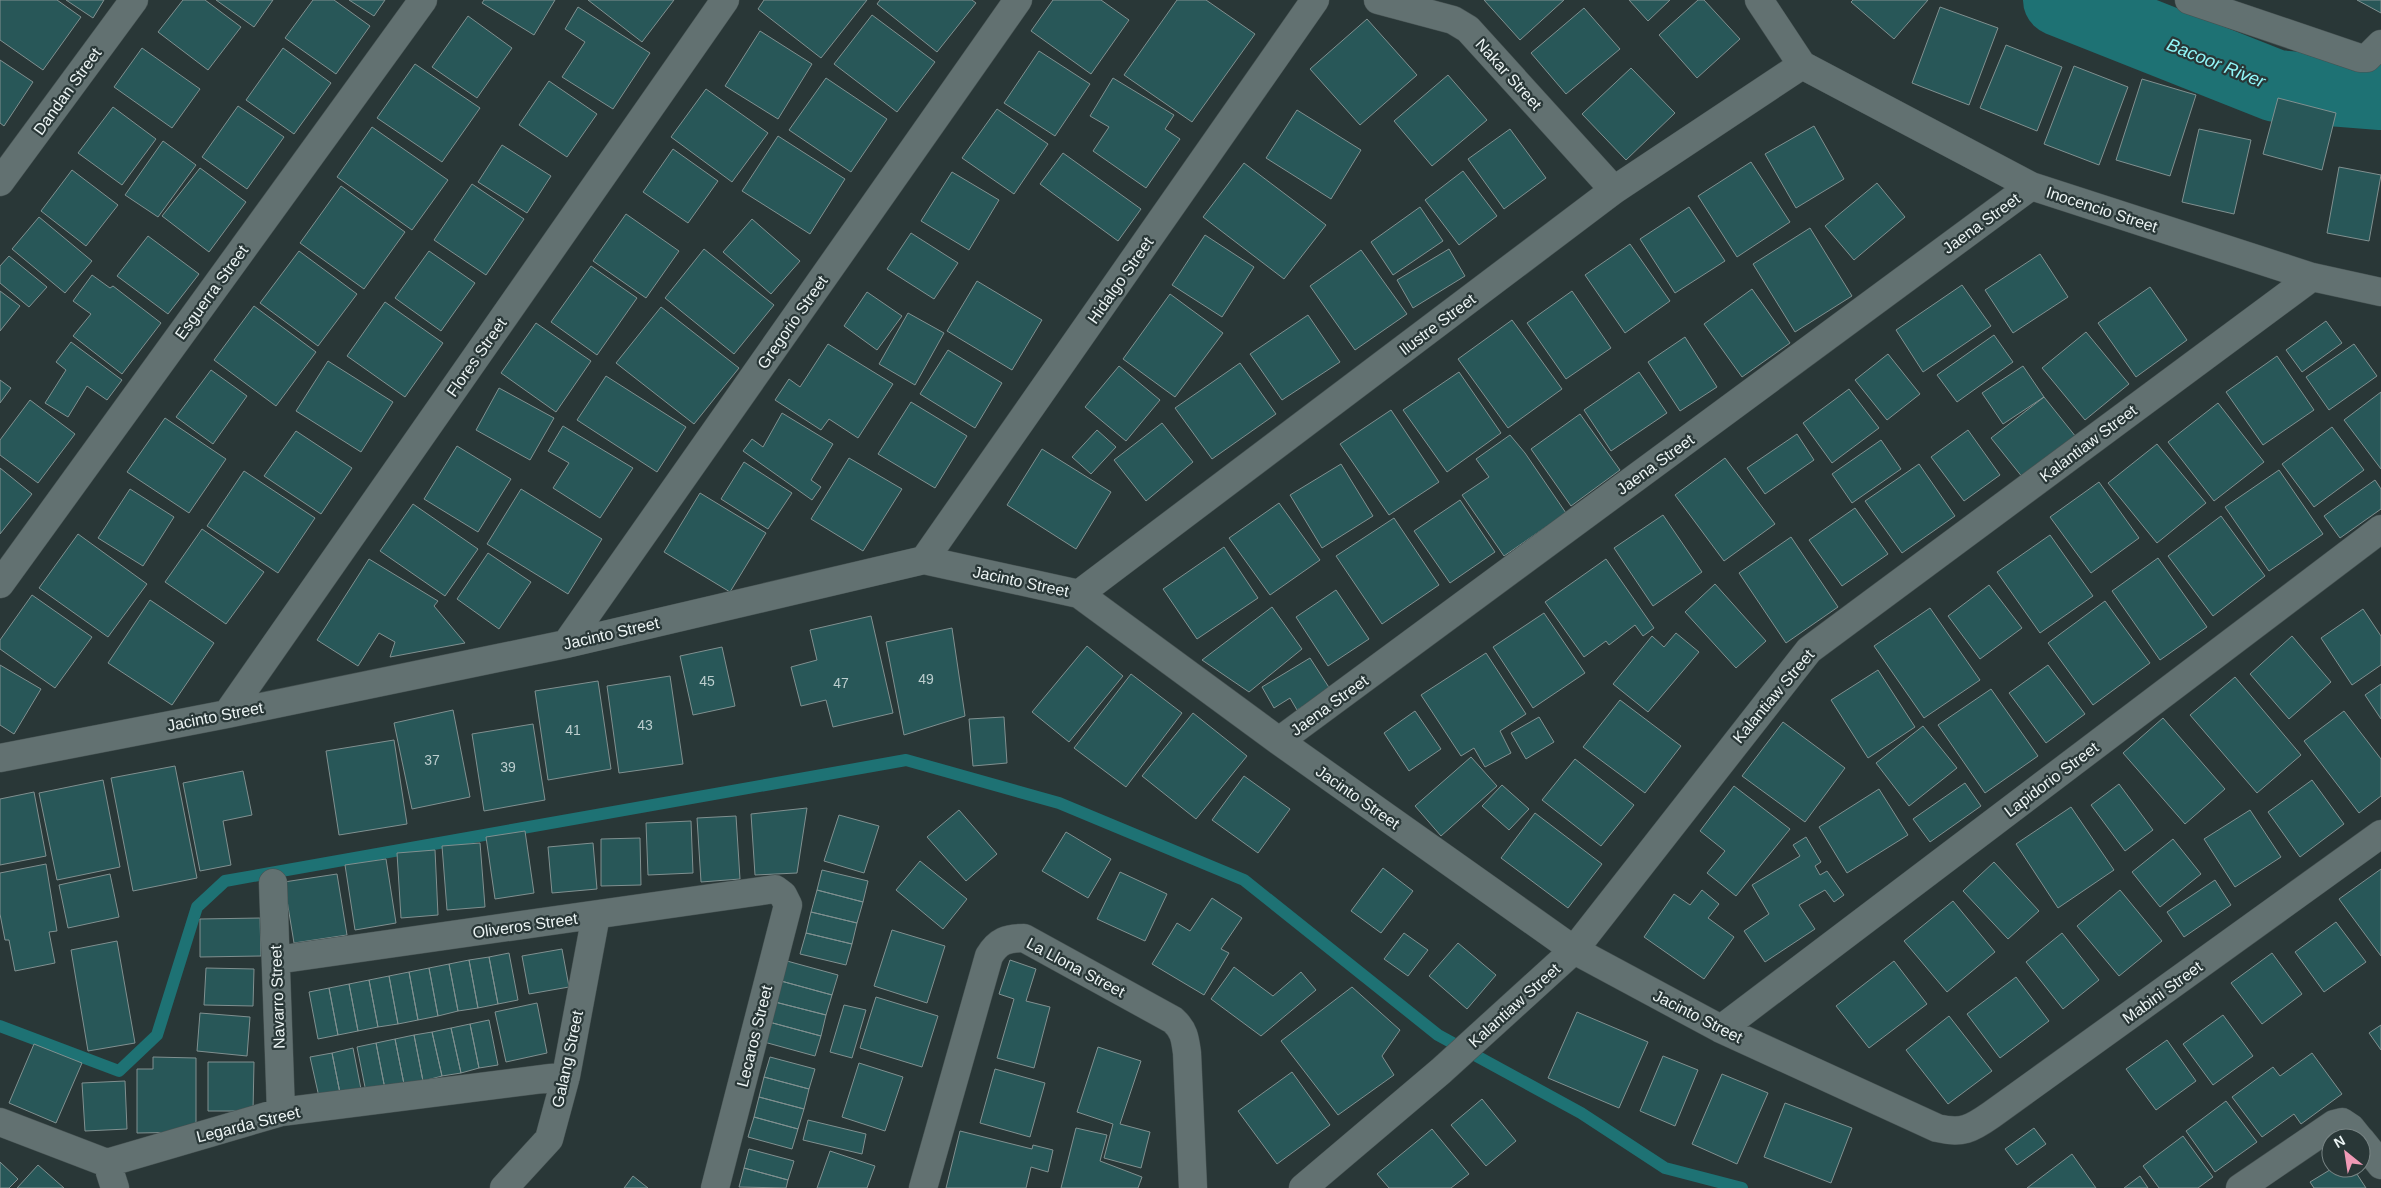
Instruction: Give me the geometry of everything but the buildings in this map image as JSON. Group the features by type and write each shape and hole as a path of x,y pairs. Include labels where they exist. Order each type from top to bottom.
{"street":[{"name":"Dandan Street","path":"0,182 134,0"},
{"name":"Esguerra Street","path":"0,584 423,0"},
{"name":"Flores Street","path":"227,714 725,0"},
{"name":"Gregorio Street","path":"566,644 1018,0"},
{"name":"Hidalgo Street","path":"924,560 1316,0"},
{"name":"Nakar Street","path":"1378,0 1453,20 1468,29 1614,190"},
{"name":"Inocencio Street","path":"1759,0 1802,65 2030,186 2312,277 2381,292"},
{"path":"2189,0 2223,6 2360,58 2368,58 2381,44"},
{"name":"Ilustre Street","path":"1079,594 1614,190 1802,65"},
{"name":"Jaena Street","path":"1279,741 2030,186"},
{"name":"Kalantiaw Street","path":"1303,1188 1441,1071 1574,950 1798,661 1809,650 2312,277"},
{"name":"Lapidorio Street","path":"1721,1029 2381,529"},
{"name":"Jacinto Street","path":"0,758 227,714 566,644 924,560 1079,594 1279,741 1574,950 1721,1029 1937,1128"},
{"name":"Mabini Street","path":"1937,1128 1952,1132 1971,1129 2381,834"},
{"name":"Navarro Street","path":"273,883 281,1112"},
{"name":"Oliveros Street","path":"276,960 775,889"},
{"name":"Lecaros Street","path":"715,1188 788,905 783,895 775,889"},
{"name":"Galang Street","path":"504,1188 549,1139 566,1076 596,915"},
{"name":"La Llona Street","path":"923,1188 989,956 996,944 1009,938 1024,938 1173,1020 1181,1027 1185,1035 1187,1053 1193,1188"},
{"name":"Legarda Street","path":"107,1163 281,1112 566,1076"},
{"path":"0,1122 107,1163 115,1188"},
{"path":"2328,1128 2342,1122 2351,1128"},
{"path":"2240,1188 2321,1133"},
{"path":"2371,1153 2381,1165"}],"waterway":[{"name":"Bacoor River","path":"2059,0 2276,86 2381,94"},
{"path":"0,1026 119,1071 157,1035 197,907 225,881 906,760 1059,803 1244,880 1438,1035 1581,1113 1665,1168 1742,1188"}]}
